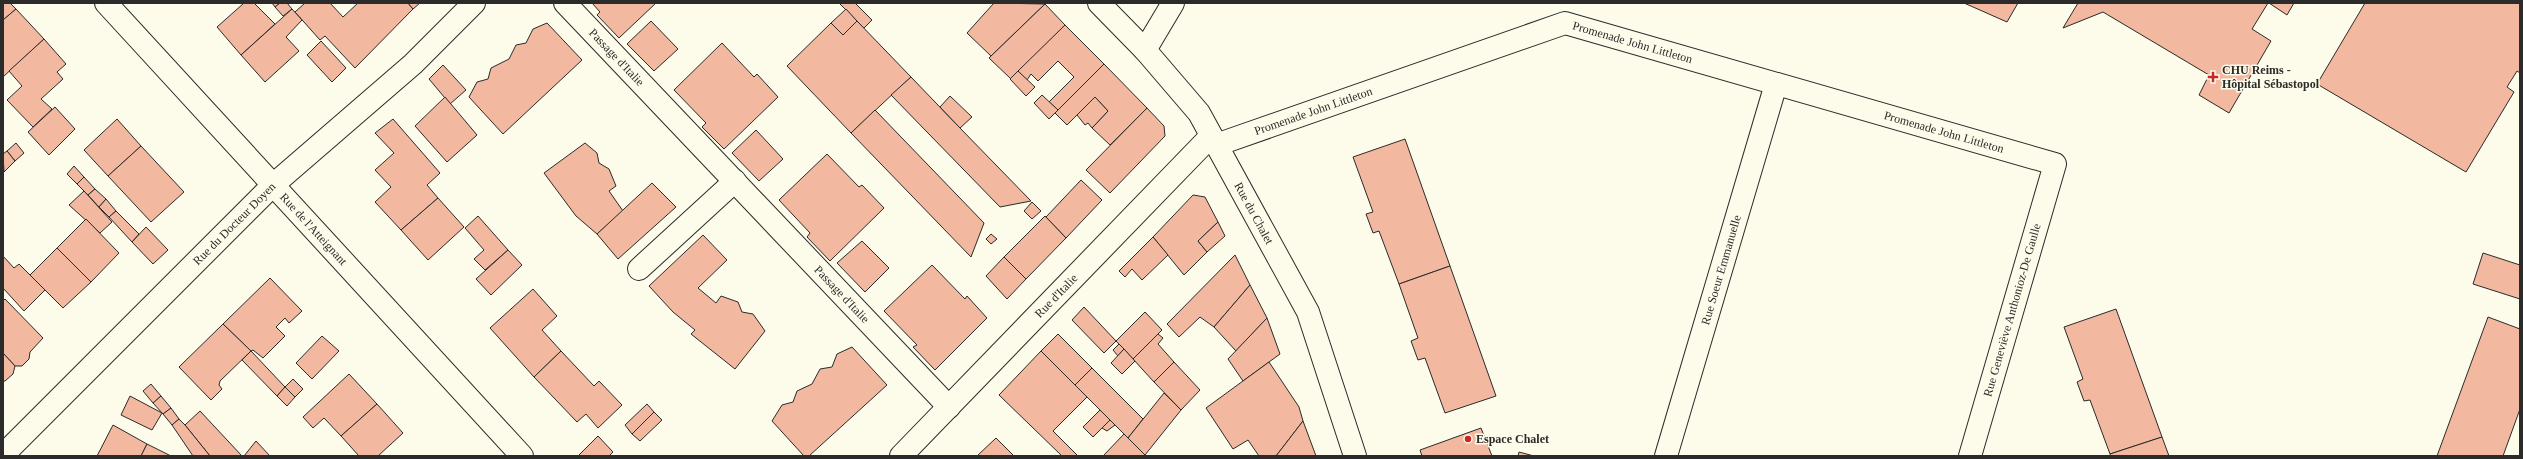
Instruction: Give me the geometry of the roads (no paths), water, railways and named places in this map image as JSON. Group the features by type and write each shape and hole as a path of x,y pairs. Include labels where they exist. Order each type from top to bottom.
{"street":[{"name":"Rue de l'Atteignant","path":"106,3 522,456"},
{"name":"Rue du Docteur Doyen","path":"3,455 273,185 413,64 474,3"},
{"name":"Passage d'Italie","path":"565,3 949,407"},
{"name":"Rue du Chalet","path":"1099,3 1145,50 1199,113 1308,312 1355,456"},
{"path":"1145,50 1173,3"},
{"name":"Promenade John Littleton","path":"1213,141 1565,23 2055,164"},
{"name":"Rue Soeur Emmanuelle","path":"1666,456 1776,84"},
{"name":"Rue d'Italie","path":"901,456 1213,141"},
{"name":"Rue Geneviève Anthonioz-De Gaulle","path":"1970,456 2055,164"},
{"path":"639,269 735,181"}],"place":[{"name":"CHU Reims - Hôpital Sébastopol","path":"2213,77"},
{"name":"Espace Chalet","path":"1468,439"}]}
